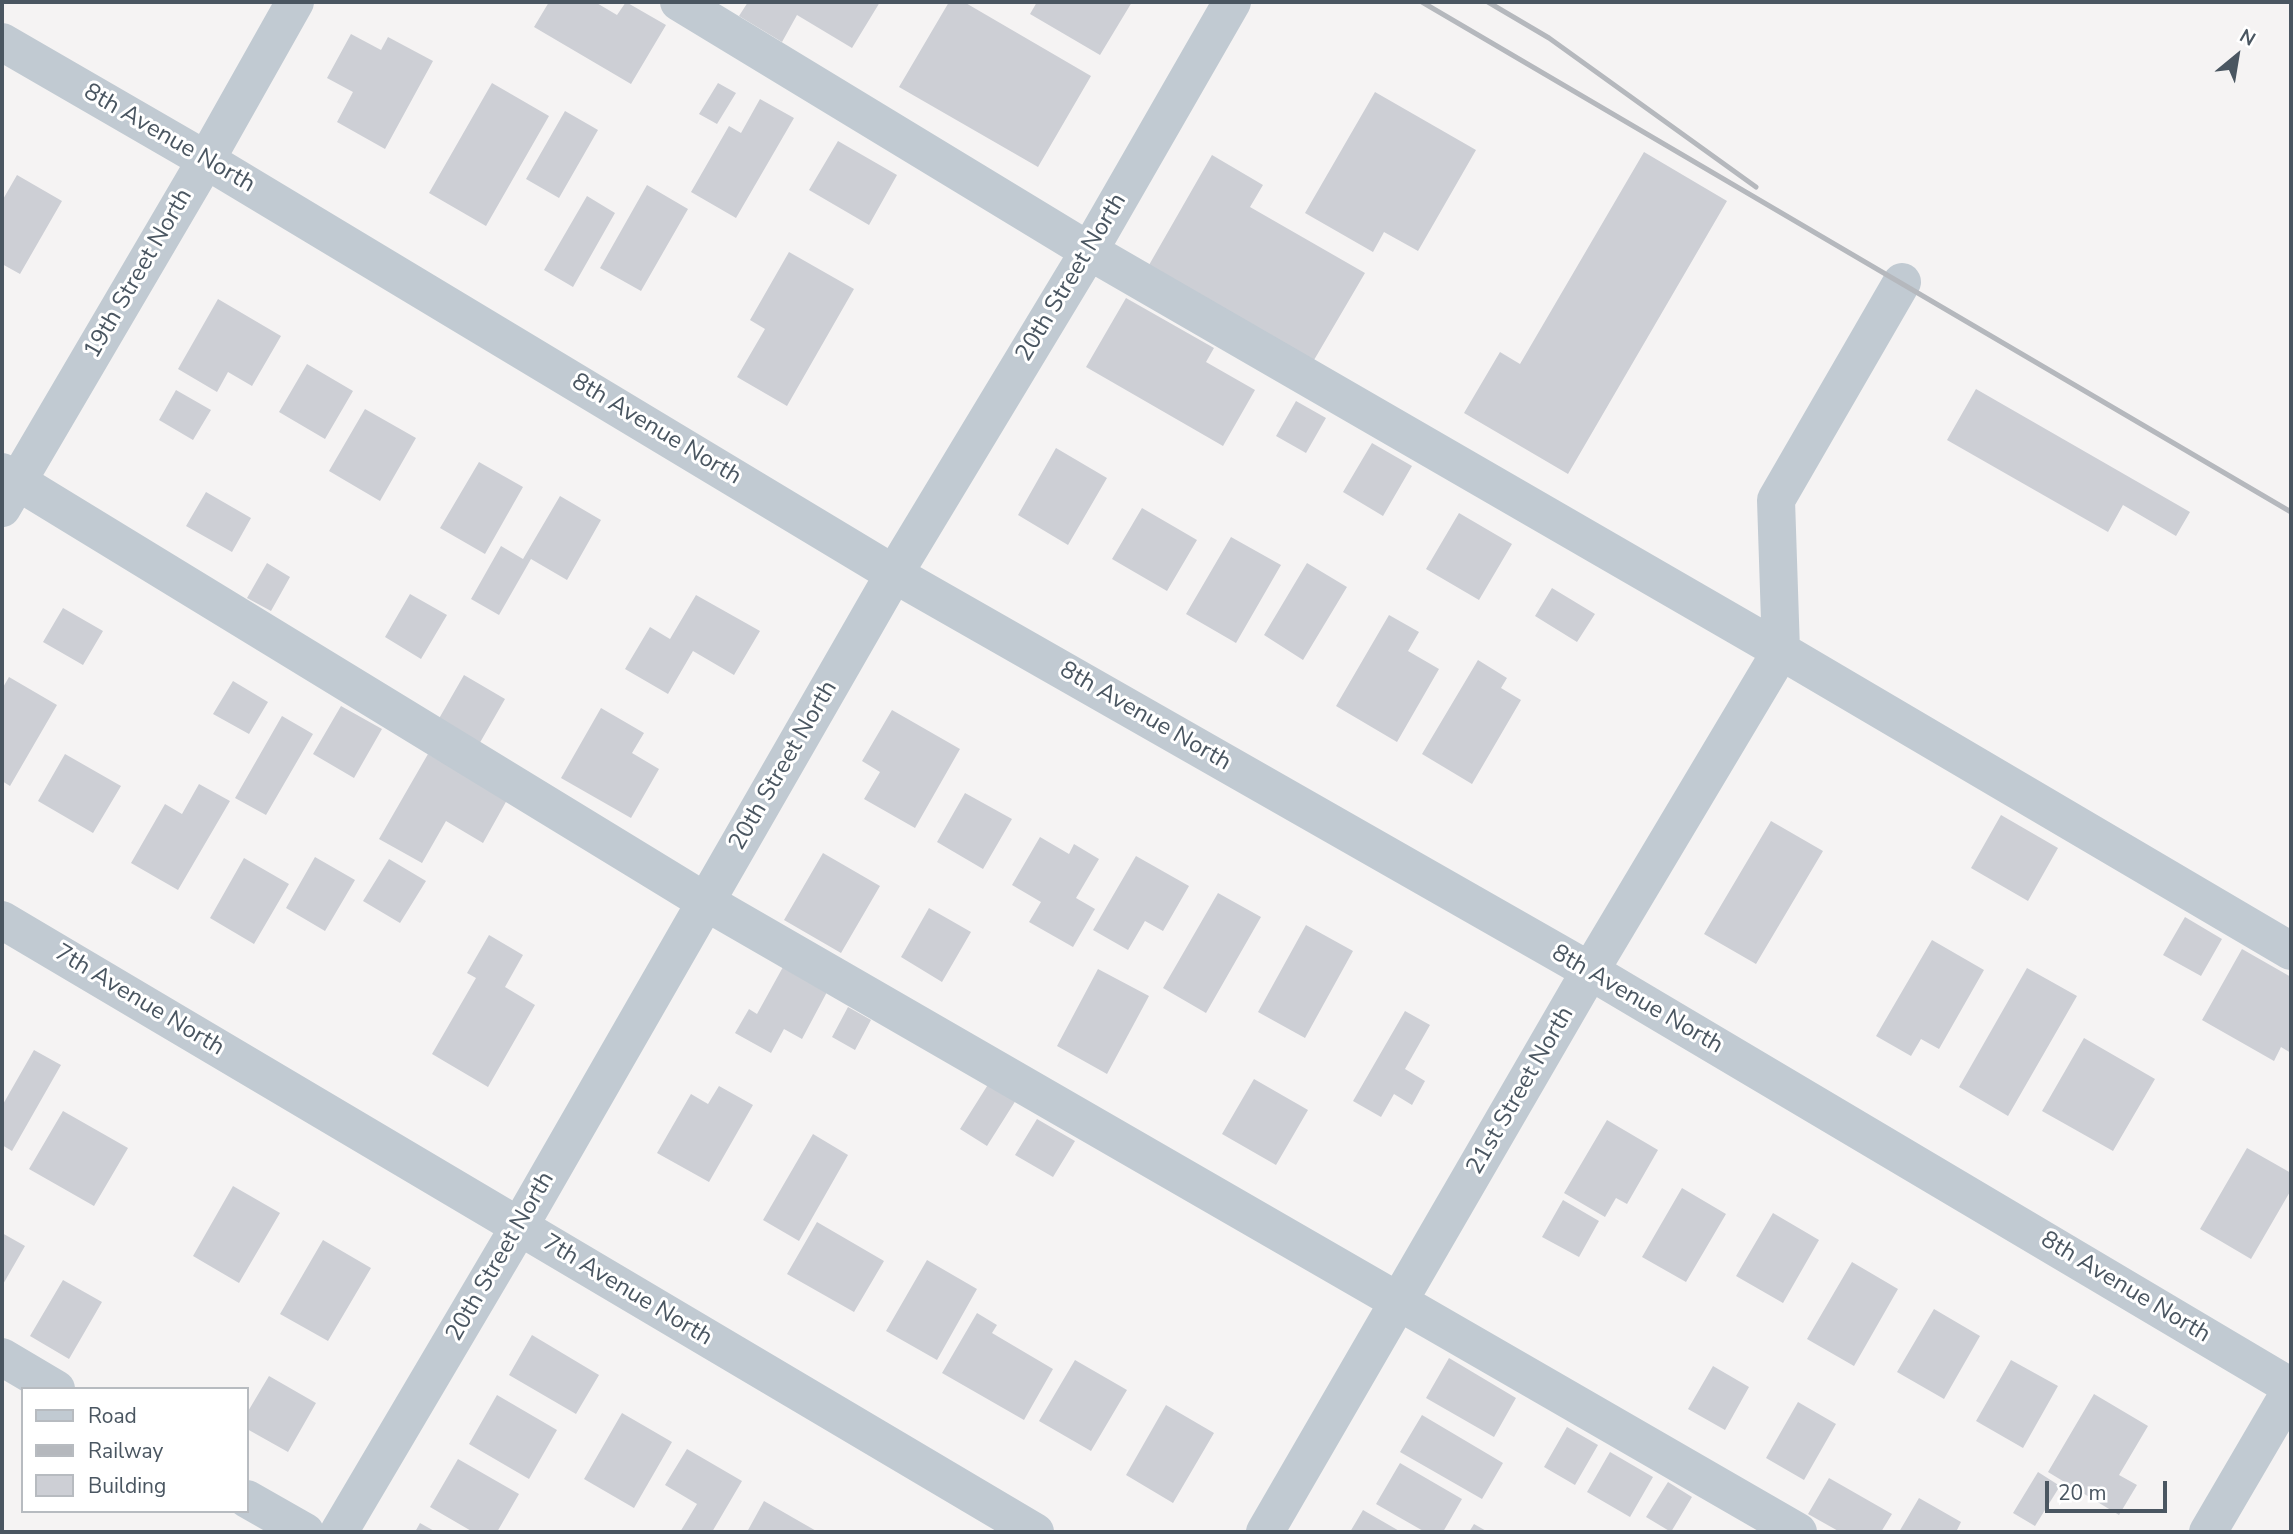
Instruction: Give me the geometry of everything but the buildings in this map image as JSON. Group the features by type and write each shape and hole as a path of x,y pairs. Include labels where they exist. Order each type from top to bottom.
{"street":[{"name":"19th Street North","path":"7,487 206,160 295,2"},
{"path":"680,2 1089,251 1781,651 2291,951"},
{"name":"20th Street North","path":"339,1532 519,1227 894,574 1089,251 1231,2"},
{"name":"8th Avenue North","path":"2,42 206,160 894,574 1590,971 2291,1389"},
{"path":"1781,651 1776,500 1902,282"},
{"path":"7,487 706,902 1798,1532"},
{"name":"21st Street North","path":"1265,1532 1590,971 1781,651"},
{"name":"7th Avenue North","path":"2,919 1035,1532"},
{"path":"2,1357 53,1387"},
{"path":"2208,1532 2291,1389"},
{"path":"248,1500 305,1532"}],"railway":[{"path":"1422,2 2291,512"},
{"path":"1488,2 1549,38 1756,187"}]}
